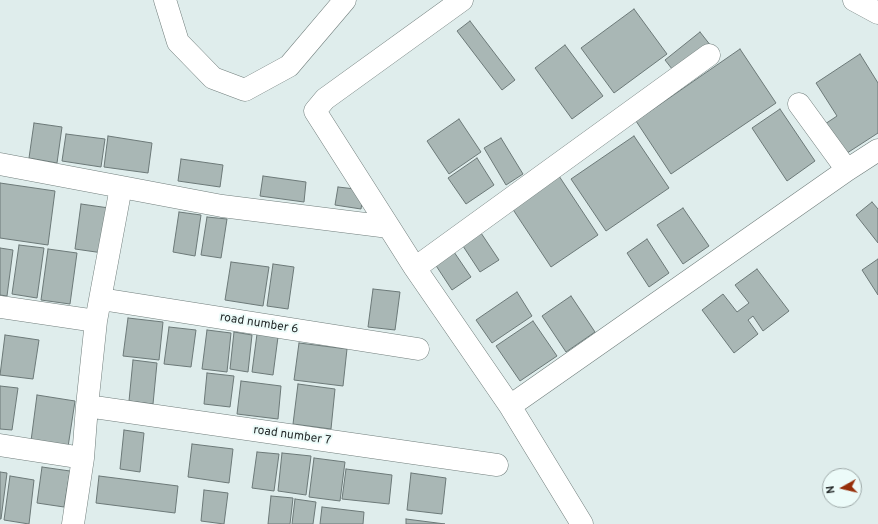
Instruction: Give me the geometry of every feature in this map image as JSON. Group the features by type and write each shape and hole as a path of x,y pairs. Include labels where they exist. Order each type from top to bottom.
{"street":[{"path":"165,0 178,42 213,78 245,90 289,66 345,0"},
{"path":"462,0 325,99 315,110 390,226 415,268 510,406 582,524"},
{"path":"854,0 878,13"},
{"path":"415,268 709,55"},
{"path":"799,104 847,170"},
{"path":"510,406 847,170 878,150"},
{"path":"0,164 222,206 390,226"},
{"path":"73,524 83,458 96,321 121,187"},
{"name":"road number 6","path":"101,299 418,349"},
{"path":"0,307 96,321"},
{"name":"road number 7","path":"87,406 497,465"},
{"path":"0,445 83,458"}],"building":[{"path":"634,9 667,54 614,93 581,48"},
{"path":"470,21 515,80 502,90 457,31"},
{"path":"700,32 711,46 676,74 665,60"},
{"path":"565,45 603,96 572,119 535,68"},
{"path":"740,49 776,103 671,174 636,121"},
{"path":"860,54 878,83 878,133 841,157 822,126 837,116 816,83"},
{"path":"780,109 815,161 787,181 752,128"},
{"path":"459,119 481,152 449,174 427,141"},
{"path":"34,123 62,127 57,163 29,158"},
{"path":"66,134 105,139 101,167 62,161"},
{"path":"108,136 152,143 148,173 104,167"},
{"path":"634,136 669,188 606,231 571,179"},
{"path":"501,138 523,174 506,185 484,148"},
{"path":"477,158 494,185 466,204 448,178"},
{"path":"181,159 223,165 220,187 178,181"},
{"path":"263,176 306,182 304,202 260,196"},
{"path":"559,176 598,235 551,267 512,208"},
{"path":"0,183 55,191 48,245 0,238"},
{"path":"338,187 364,190 361,209 335,205"},
{"path":"872,202 878,209 878,243 856,215"},
{"path":"81,204 109,208 103,253 75,249"},
{"path":"683,208 709,246 683,264 657,225"},
{"path":"179,212 201,215 195,256 173,252"},
{"path":"207,217 227,219 221,258 201,255"},
{"path":"479,230 499,260 480,272 461,243"},
{"path":"647,239 669,273 649,287 627,253"},
{"path":"19,245 44,248 37,298 12,294"},
{"path":"0,248 13,250 7,296 0,295"},
{"path":"48,249 77,253 70,304 41,300"},
{"path":"452,249 471,277 452,290 433,261"},
{"path":"878,259 878,295 862,270"},
{"path":"231,262 269,267 263,306 225,300"},
{"path":"273,264 294,267 288,309 267,306"},
{"path":"757,269 789,311 763,331 753,316 748,320 758,334 734,353 702,310 723,294 737,312 749,303 735,285"},
{"path":"373,289 400,292 395,330 368,327"},
{"path":"517,292 532,316 492,343 476,320"},
{"path":"571,296 595,332 566,352 542,316"},
{"path":"128,318 163,322 159,360 123,356"},
{"path":"533,321 557,356 520,381 496,346"},
{"path":"169,327 196,330 191,367 164,364"},
{"path":"207,330 231,333 227,372 202,369"},
{"path":"234,332 252,335 248,372 230,369"},
{"path":"257,334 278,337 273,375 252,372"},
{"path":"5,335 39,340 33,379 0,375"},
{"path":"299,343 347,349 343,386 294,380"},
{"path":"133,360 157,363 153,404 129,401"},
{"path":"207,373 234,376 230,407 204,404"},
{"path":"241,381 281,386 278,419 237,414"},
{"path":"298,384 335,389 331,429 293,424"},
{"path":"0,386 18,388 12,430 0,429"},
{"path":"37,395 75,401 68,447 31,441"},
{"path":"124,430 144,433 140,472 120,469"},
{"path":"192,444 233,449 229,483 188,477"},
{"path":"257,452 279,454 274,491 252,488"},
{"path":"282,453 311,456 306,495 278,491"},
{"path":"314,458 345,462 340,501 309,497"},
{"path":"42,467 70,471 64,507 37,503"},
{"path":"346,469 392,475 389,504 342,499"},
{"path":"0,472 7,473 1,519 0,519"},
{"path":"411,473 446,478 442,514 407,510"},
{"path":"10,476 34,480 29,524 4,520"},
{"path":"99,476 178,486 175,513 96,503"},
{"path":"204,490 228,493 224,524 201,521"},
{"path":"271,496 293,498 290,524 268,524"},
{"path":"295,499 316,502 313,524 292,524"},
{"path":"322,507 364,512 363,524 320,524"},
{"path":"406,519 445,524 406,524"}]}
